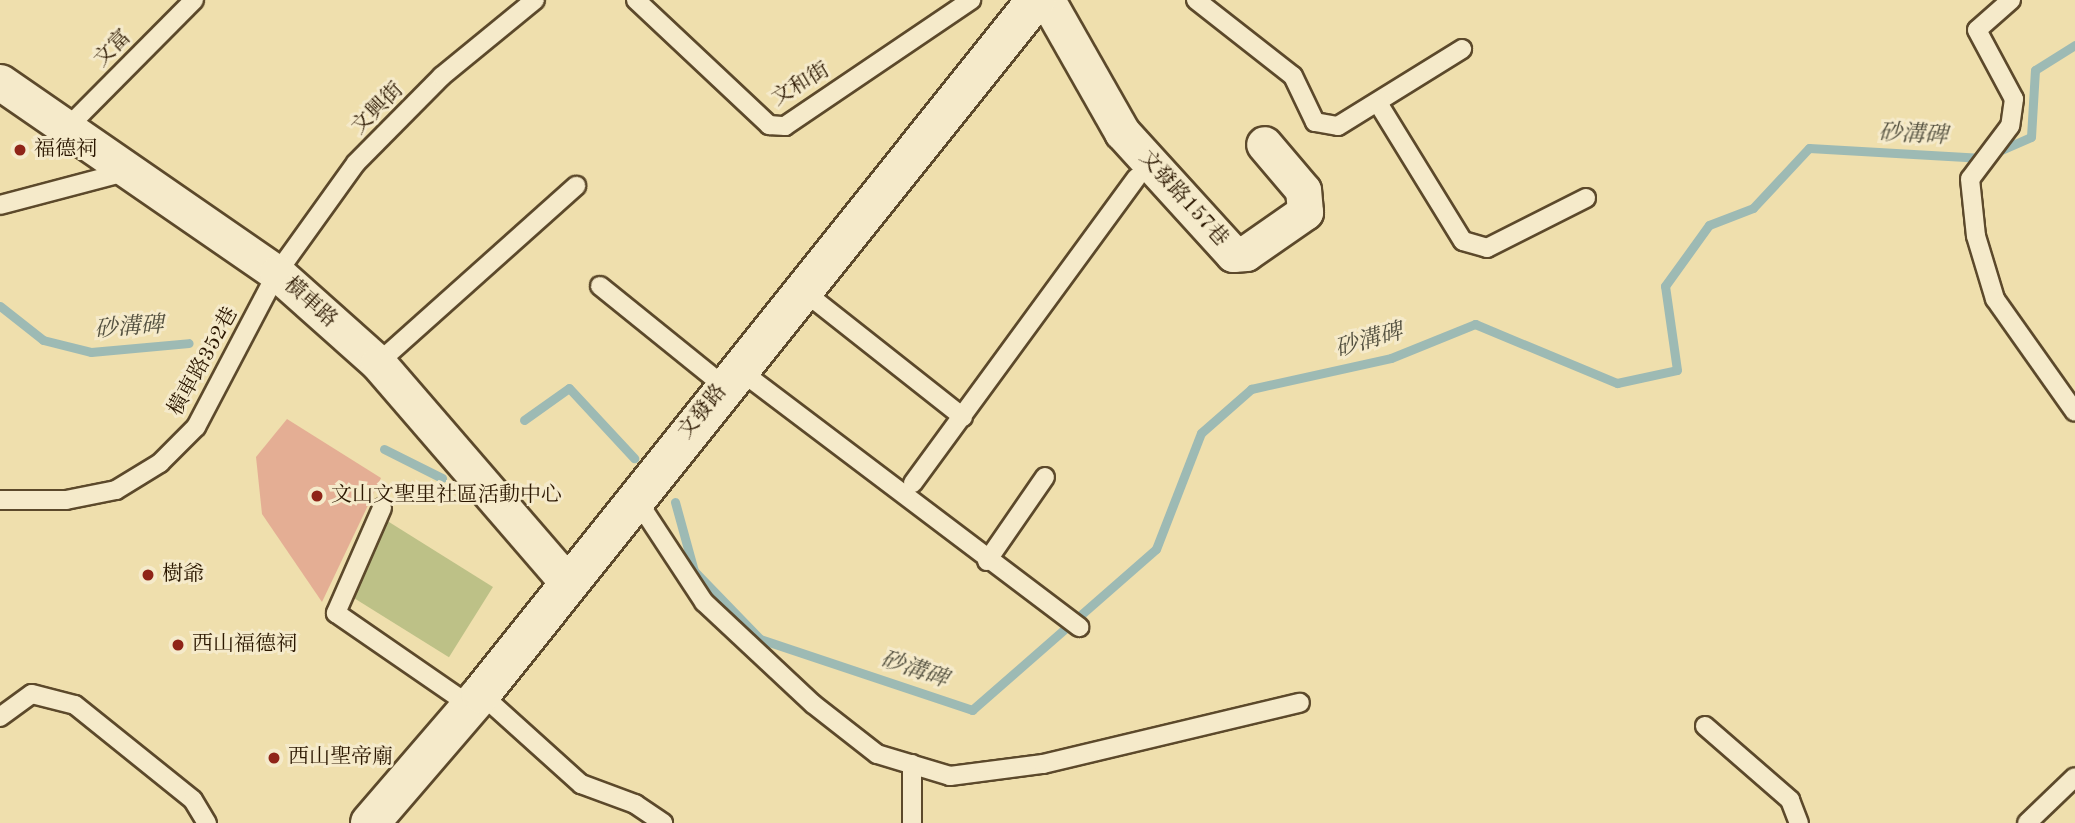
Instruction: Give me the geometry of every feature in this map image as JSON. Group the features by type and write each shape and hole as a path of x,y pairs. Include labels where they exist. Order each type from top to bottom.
{"street":[{"name":"文發路","path":"370,823 476,700 731,377 1036,0"},
{"name":"文發路157巷","path":"1047,0 1122,132 1233,254 1246,253 1306,212 1303,190 1264,144"},
{"name":"橫車路","path":"0,82 65,130 130,171 277,273 378,363 568,583"}],"lane":[{"name":"文富","path":"65,130 194,0"},
{"name":"文興街","path":"277,273 356,163 442,76 535,0"},
{"name":"文和街","path":"636,0 769,125 785,126 971,0"},
{"path":"1196,0 1293,76 1315,122 1338,126 1462,49"},
{"path":"2011,0 1977,30 2014,99 2010,126 1970,179 1976,236 1994,299 2075,412"},
{"path":"1378,103 1463,242 1486,248 1586,198"},
{"path":"0,205 130,171"},
{"path":"913,482 1136,178"},
{"path":"378,363 576,186"},
{"name":"橫車路352巷","path":"0,500 66,500 116,491 160,463 197,427 277,273"},
{"path":"600,286 1079,628"},
{"path":"802,290 963,416"},
{"path":"987,561 1045,477"},
{"path":"635,497 704,602 834,721 877,754 950,776 1043,764 1300,703"},
{"path":"382,508 336,613 476,700 581,784 635,804 663,823"},
{"path":"0,717 32,694 75,705 193,800 207,823"},
{"path":"1705,726 1790,800 1799,823"},
{"path":"912,764 912,823"},
{"path":"2027,823 2075,777"}],"green space":[{"path":"381,517 493,587 449,657 337,587"}],"building":[{"name":"文山文聖里社區活動中心","path":"287,419 381,478 322,602 262,514 256,457"}],"waterway":[{"name":"砂溝碑","path":"675,502 694,571 760,639 972,710 1156,549 1201,433 1251,389 1391,358 1475,324 1617,383 1677,370 1665,286 1709,225 1753,208 1809,148 1983,158 2031,137 2035,70 2075,45"},
{"name":"砂溝碑","path":"0,306 43,340 91,352 189,343"},
{"name":"砂溝碑","path":"524,420 569,388 634,458"},
{"name":"砂溝碑","path":"384,449 442,478"}],"place":[{"name":"福德祠","path":"20,150"},
{"name":"文山文聖里社區活動中心","path":"317,496"},
{"name":"樹爺","path":"148,575"},
{"name":"西山福德祠","path":"178,645"},
{"name":"西山聖帝廟","path":"274,758"}]}
